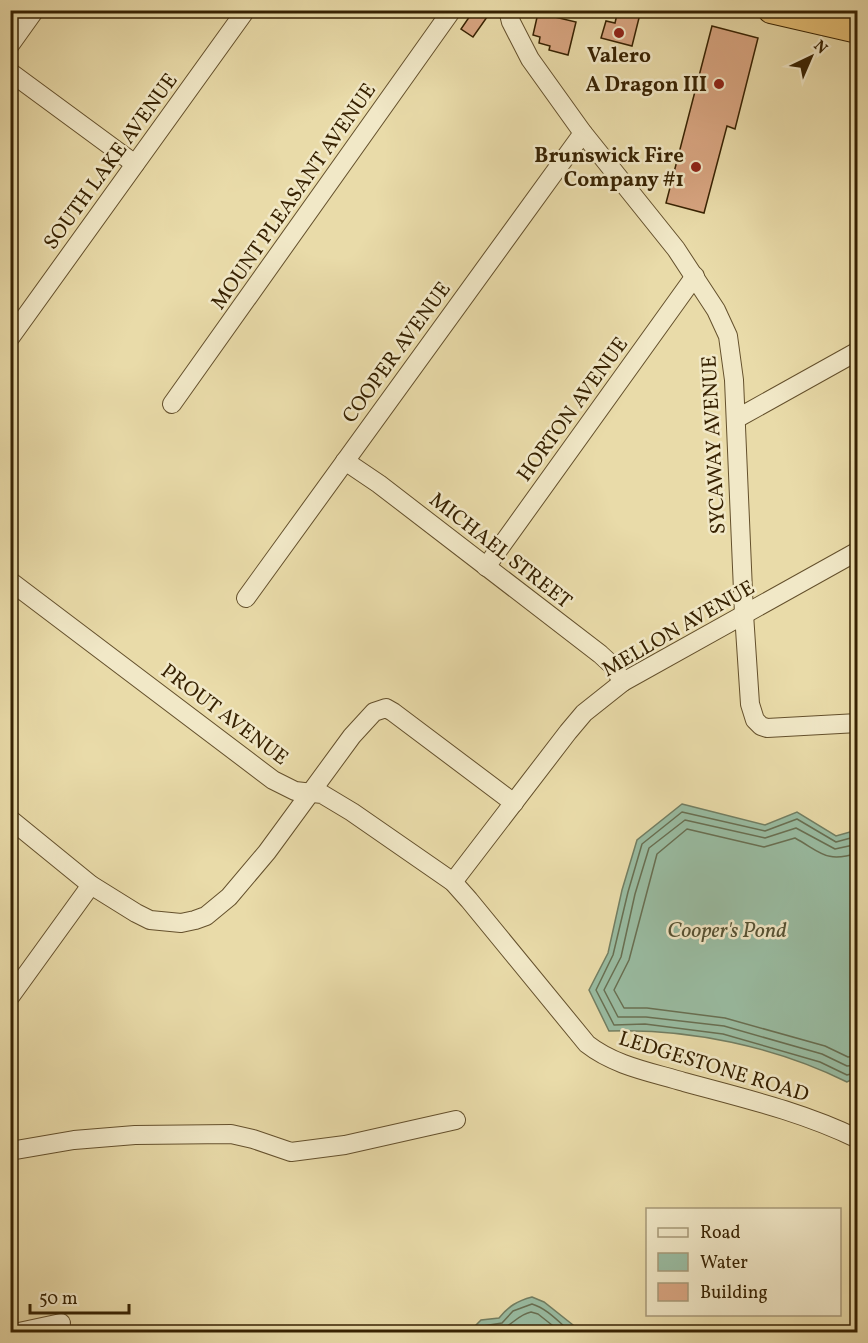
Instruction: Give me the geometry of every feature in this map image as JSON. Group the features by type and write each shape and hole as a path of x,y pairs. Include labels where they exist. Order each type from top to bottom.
{"highway":[{"path":"771,10 854,23"}],"street":[{"path":"10,45 35,10"},
{"name":"SOUTH LAKE AVENUE","path":"10,338 246,10"},
{"name":"SYCAWAY AVENUE","path":"508,10 511,22 530,59 583,133 676,249 716,310 728,336 734,380 750,704 755,720 761,726 768,728 858,723"},
{"name":"MOUNT PLEASANT AVENUE","path":"172,404 452,11"},
{"path":"10,72 135,164"},
{"name":"COOPER AVENUE","path":"246,598 583,133"},
{"name":"HORTON AVENUE","path":"486,567 695,276"},
{"path":"736,419 858,351"},
{"name":"MICHAEL STREET","path":"345,461 379,484 600,654 612,665 623,682"},
{"name":"MELLON AVENUE","path":"453,882 584,713 623,682 858,551"},
{"name":"PROUT AVENUE","path":"10,581 273,780 296,791 322,794 453,882"},
{"path":"14,827 91,885 136,913 150,920 181,923 206,916 229,897 267,852 352,736 374,712 386,708 393,712 514,803"},
{"name":"LEDGESTONE ROAD","path":"453,882 587,1044 602,1056 632,1067 790,1112 858,1139"},
{"path":"10,997 91,885"},
{"path":"10,1151 74,1140 135,1135 231,1134 291,1152 345,1145 456,1120"},
{"path":"19,1332 60,1323"}],"water":[{"name":"Cooper's Pond","path":"682,804 765,825 797,812 836,836 857,830 857,1077 847,1082 791,1059 731,1042 670,1033 609,1031 589,990 608,953 622,890 637,840"},
{"path":"532,1297 544,1302 573,1325 571,1332 472,1332 481,1320 499,1318 514,1304"}],"building":[{"path":"474,10 492,10 473,37 461,29"},
{"name":"Valero","path":"618,10 641,10 632,46 601,38 606,21 615,23"},
{"path":"538,13 576,22 568,55 549,50 550,46 539,43 540,37 533,35"},
{"path":"712,26 758,38 735,129 727,126 704,213 666,203"}],"place":[{"name":"Valero","path":"619,33"},
{"name":"A Dragon III","path":"719,84"},
{"name":"Brunswick Fire Company #1","path":"696,167"}]}
